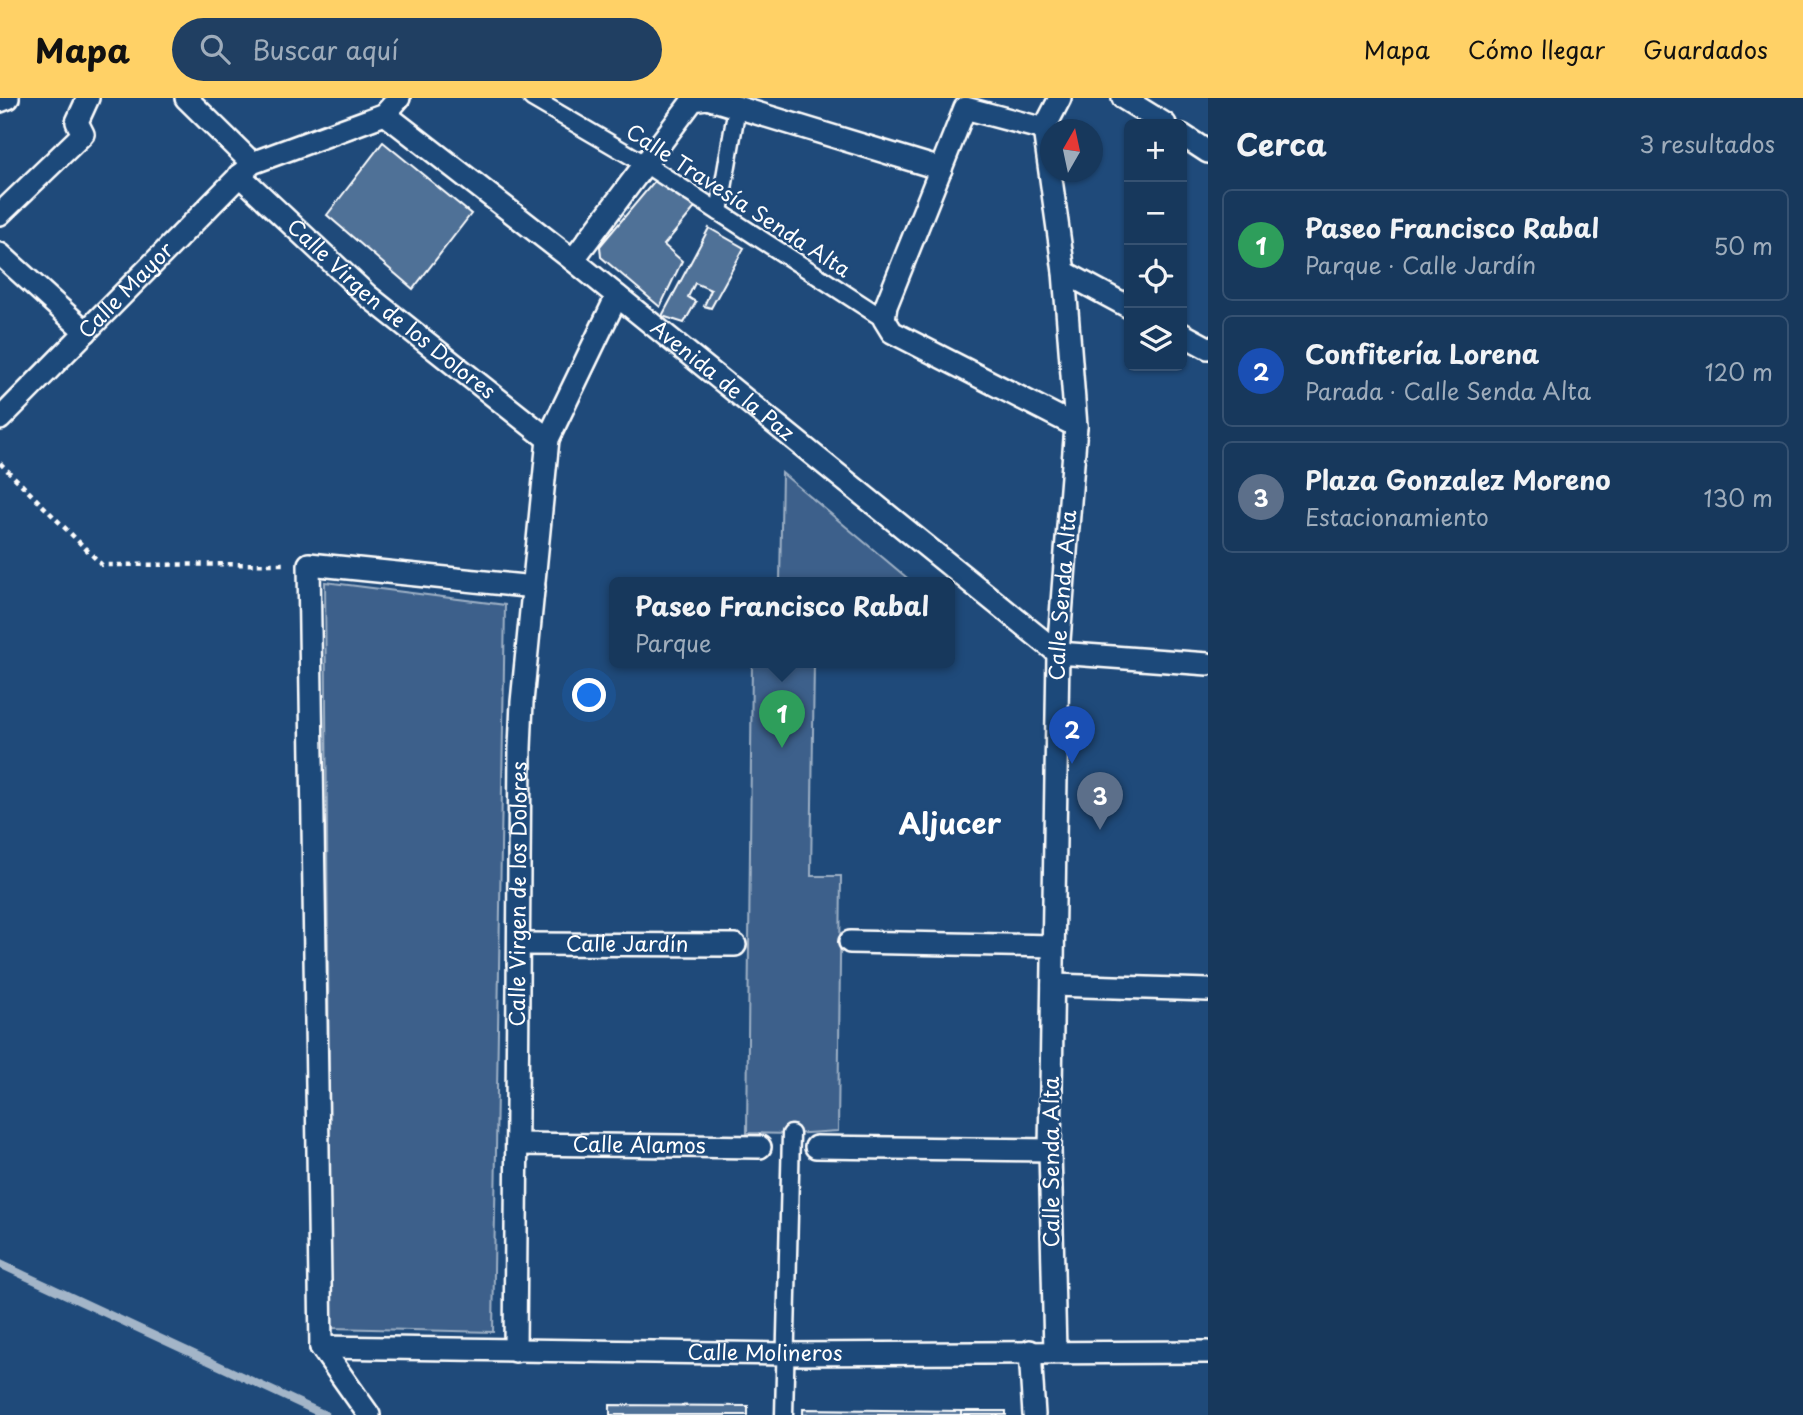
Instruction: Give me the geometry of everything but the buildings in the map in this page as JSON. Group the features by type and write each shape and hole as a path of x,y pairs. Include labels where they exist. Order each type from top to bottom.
{"street":[{"path":"0,101 8,98"},
{"path":"0,214 83,134 77,122 88,98"},
{"name":"Calle Virgen de los Dolores","path":"186,98 246,169 368,296 548,439"},
{"path":"246,169 385,114 399,98"},
{"name":"Calle Travesía Senda Alta","path":"532,98 645,164 884,319"},
{"path":"573,260 693,100 707,98 941,169"},
{"path":"1049,119 1060,98"},
{"path":"1123,98 1157,119"},
{"path":"719,212 737,107"},
{"path":"1040,128 965,108 886,306 884,319 892,332 1076,426"},
{"name":"Avenida de la Paz","path":"385,114 573,260 1058,653"},
{"path":"1187,138 1208,152"},
{"name":"Calle Mayor","path":"0,419 246,169"},
{"name":"Calle Senda Alta","path":"1051,182 1064,272 1076,426 1058,653 1050,1150 1055,1351"},
{"path":"0,254 86,332"},
{"path":"1064,272 1124,304"},
{"name":"Calle Virgen de los Dolores","path":"515,1351 520,748 548,439 617,296"},
{"path":"1187,337 1208,348"},
{"path":"369,1415 321,1347 309,564 534,587"},
{"path":"1058,653 1208,664"},
{"path":"850,942 1053,946"},
{"name":"Calle Jardín","path":"520,943 735,945"},
{"path":"1053,985 1208,990"},
{"path":"784,1415 791,1134"},
{"name":"Calle Álamos","path":"517,1144 760,1147"},
{"path":"816,1147 1050,1150"},
{"name":"Calle Molineros","path":"321,1347 785,1354 1208,1352"},
{"path":"1030,1351 1034,1415"}],"path":[{"path":"0,463 102,565 309,564"}],"shaded area":[{"path":"782,473 906,577 780,577"},
{"path":"325,582 505,605 493,1332 331,1328"},
{"path":"752,668 814,668 811,876 841,876 838,1131 747,1133"}],"waterway":[{"path":"0,1264 325,1415"}],"place":[{"name":"Paseo Francisco Rabal","path":"782,748"},
{"name":"Confitería Lorena","path":"1072,764"},
{"name":"Plaza Gonzalez Moreno","path":"1100,830"}],"district":[{"name":"Aljucer","path":"950,824"}]}
